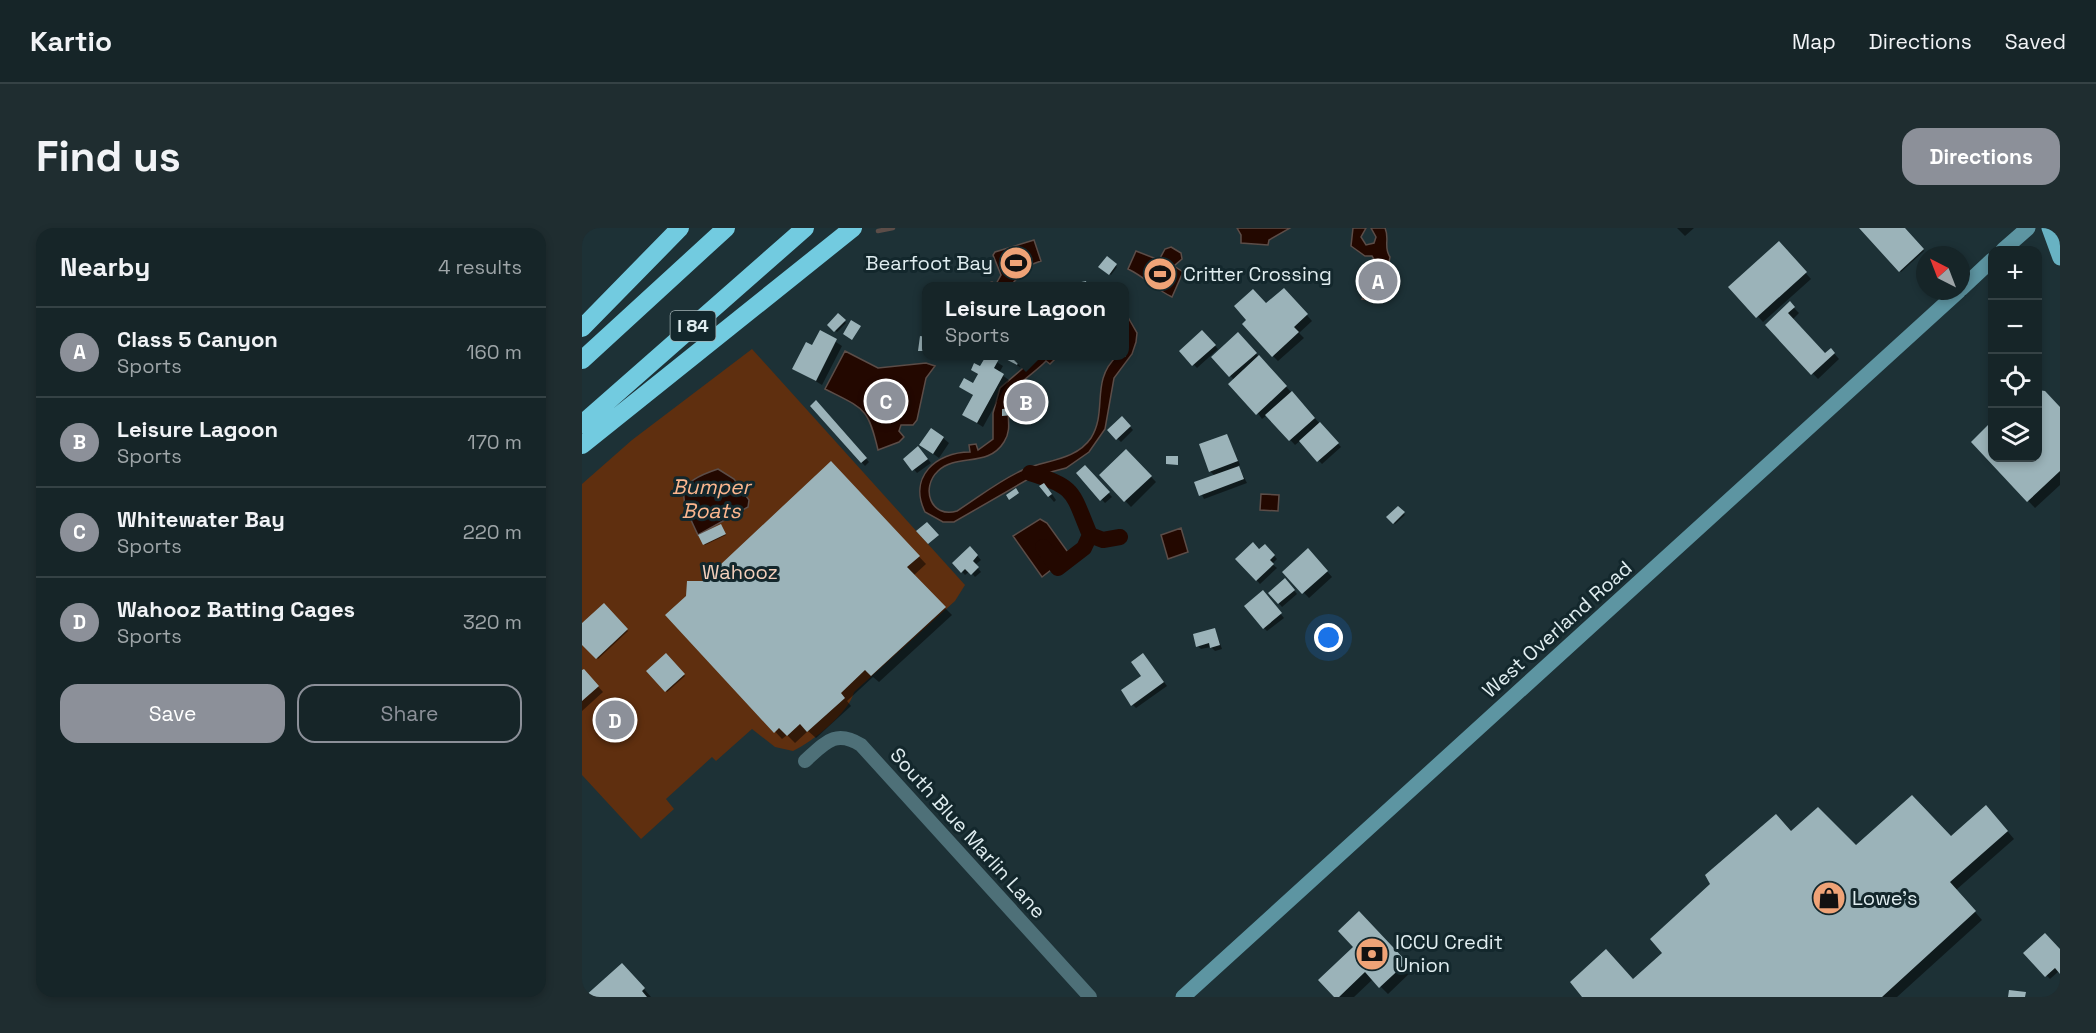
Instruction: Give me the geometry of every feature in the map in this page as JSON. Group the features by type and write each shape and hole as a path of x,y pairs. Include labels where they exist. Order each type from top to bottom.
{"highway":[{"path":"582,328 680,228"},
{"name":"I 84","path":"582,360 726,228"},
{"name":"I 84","path":"582,424 805,228"},
{"path":"582,445 853,228"}],"main road":[{"path":"2049,228 2060,258"}],"street":[{"path":"2008,246 2028,228"},
{"name":"West Overland Road","path":"1970,281 1988,264"},
{"name":"West Overland Road","path":"1183,997 1949,300"},
{"name":"South Blue Marlin Lane","path":"805,761 830,739 849,737 861,745 1090,997"}],"green space":[{"name":"Wahooz","path":"752,349 965,585 955,601 854,692 838,718 819,734 793,751 775,747 752,729 716,761 712,757 666,799 674,809 641,839 582,775 582,484 632,440"}],"water":[{"path":"1237,228 1290,228 1269,240 1268,245 1241,243 1241,235"},
{"path":"1353,228 1366,228 1361,237 1366,245 1374,243 1376,237 1371,228 1385,228 1390,257 1382,301 1362,299 1377,264 1372,256 1365,256 1351,246"},
{"name":"Bearfoot Bay","path":"1034,240 1041,261 1030,265 1014,282 997,282 1001,275 993,255 995,252"},
{"name":"Critter Crossing","path":"1171,247 1181,253 1182,259 1174,266 1183,272 1172,297 1128,269 1136,251 1159,260 1165,249"},
{"path":"1129,319 1137,333 1129,358"},
{"path":"845,351 878,368 926,363 935,366 926,378 917,420 913,425 901,425 899,431 904,437 899,442 878,450 871,425 862,411 825,389"},
{"path":"1032,360 1054,360 1050,364 1046,361 1021,382 1013,392 1008,403 1009,425 1004,442 990,455 946,466 933,478 929,493 935,506 941,511 957,511 1016,473 1069,455 1085,445 1096,428 1101,386 1114,360 1128,360 1114,378 1105,429 1089,452 1066,468 1032,477 954,522 943,522 925,512 920,488 928,469 946,456 970,452 969,445 976,444 978,450 993,439 993,413 1000,388"},
{"path":"1027,384 1037,387 1041,397 1035,415 1023,422 1013,413 1012,403 1019,389"},
{"name":"Bumper Boats","path":"718,469 734,479 749,500 748,507 698,535 687,511 684,493 693,480"},
{"path":"1261,494 1279,495 1278,511 1260,510"},
{"path":"1040,519 1047,523 1070,555 1042,577 1013,536"},
{"path":"1181,528 1188,552 1168,559 1161,535"}],"building":[{"path":"1859,228 1905,228 1921,246 1916,246 1916,256 1899,272"},
{"path":"1779,241 1807,272 1756,318 1728,287"},
{"path":"1107,256 1117,264 1109,275 1098,267"},
{"path":"1284,288 1308,314 1294,327 1299,332 1272,357 1242,324 1246,320 1234,306 1253,289 1266,303"},
{"path":"1790,301 1795,307 1788,313 1825,353 1831,348 1835,353 1811,375 1765,325"},
{"path":"838,313 846,320 834,332 827,325"},
{"path":"851,320 861,326 852,340 843,334"},
{"path":"820,330 837,339 816,381 792,369 806,342 812,345"},
{"path":"1202,330 1216,345 1192,366 1179,351"},
{"path":"1238,332 1257,353 1229,377 1211,357"},
{"path":"920,336 922,336 922,351 918,351"},
{"path":"1259,355 1287,386 1256,415 1228,384"},
{"path":"984,360 998,360 994,368 1004,374 977,423 962,415 973,395 959,387 964,378 973,383 978,374 971,370 974,363 980,366"},
{"path":"1008,360 1020,360 1017,365"},
{"path":"1292,391 1315,418 1289,441 1265,415"},
{"path":"2042,391 2045,391 2060,407 2060,471 2027,502 1990,462 2042,462"},
{"path":"816,400 867,458 861,463 810,406"},
{"path":"1015,408 1013,415 1002,416 1002,409"},
{"path":"1122,416 1131,426 1116,440 1107,430"},
{"path":"1320,422 1339,443 1317,462 1299,441"},
{"path":"1988,425 1988,460 1971,442"},
{"path":"931,428 944,437 933,454 919,445"},
{"path":"1227,434 1238,461 1209,472 1199,444"},
{"path":"918,446 928,459 912,471 903,459"},
{"path":"1126,449 1152,476 1124,502 1099,475"},
{"path":"1166,456 1178,456 1178,465 1166,464"},
{"path":"831,461 920,556 907,567 946,607 871,676 865,670 841,693 845,698 807,732 800,724 787,736 779,728 774,733 665,615 686,596 687,581 703,581"},
{"path":"1085,465 1110,492 1100,501 1076,473"},
{"path":"1239,466 1244,479 1199,496 1194,482"},
{"path":"1044,483 1052,494 1048,497 1039,486"},
{"path":"1016,488 1019,493 1009,500 1006,495"},
{"path":"1398,506 1405,512 1393,524 1386,517"},
{"path":"927,522 939,535 928,544 916,531"},
{"path":"721,524 726,534 703,545 698,535"},
{"path":"1253,542 1259,549 1265,544 1275,555 1270,560 1274,564 1256,581 1235,559"},
{"path":"970,546 978,555 973,561 979,567 971,575 965,569 961,573 952,563"},
{"path":"1308,548 1328,571 1302,594 1282,572"},
{"path":"1285,578 1295,590 1278,604 1268,593"},
{"path":"1263,590 1282,613 1263,629 1244,606"},
{"path":"604,603 628,629 596,659 582,645 582,623"},
{"path":"1215,628 1220,645 1210,648 1209,643 1196,647 1193,634"},
{"path":"666,653 685,674 665,692 646,671"},
{"path":"1143,653 1164,682 1131,706 1121,690 1141,676 1131,662"},
{"path":"584,669 599,686 582,701 582,670"},
{"name":"Lowe's","path":"1912,795 1951,836 1986,805 2008,831 1950,882 1976,911 1882,997 1582,997 1570,982 1606,949 1633,979 1662,953 1650,939 1710,884 1705,875 1776,814 1791,831 1818,807 1856,845"},
{"name":"ICCU Credit Union","path":"1359,911 1407,962 1379,988 1365,972 1339,997 1334,997 1318,980 1353,947 1338,931"},
{"path":"2045,933 2060,949 2060,974 2055,968 2045,977 2023,953"},
{"path":"622,963 645,988 642,991 647,997 584,997"},
{"path":"2009,990 2026,992 2025,997 2008,997"}],"waterway":[{"path":"878,231 893,228"},
{"path":"1030,473 1057,483 1071,494 1090,535 1084,548 1058,568 1043,547"},
{"path":"1090,535 1103,540 1120,537"}],"place":[{"name":"Bearfoot Bay","path":"1016,263"},
{"name":"Critter Crossing","path":"1160,274"},
{"name":"Class 5 Canyon","path":"1378,281"},
{"name":"Whitewater Bay","path":"886,401"},
{"name":"Leisure Lagoon","path":"1026,402"},
{"name":"Wahooz Batting Cages","path":"615,720"},
{"name":"Lowe's","path":"1829,898"},
{"name":"ICCU Credit Union","path":"1372,954"}]}
